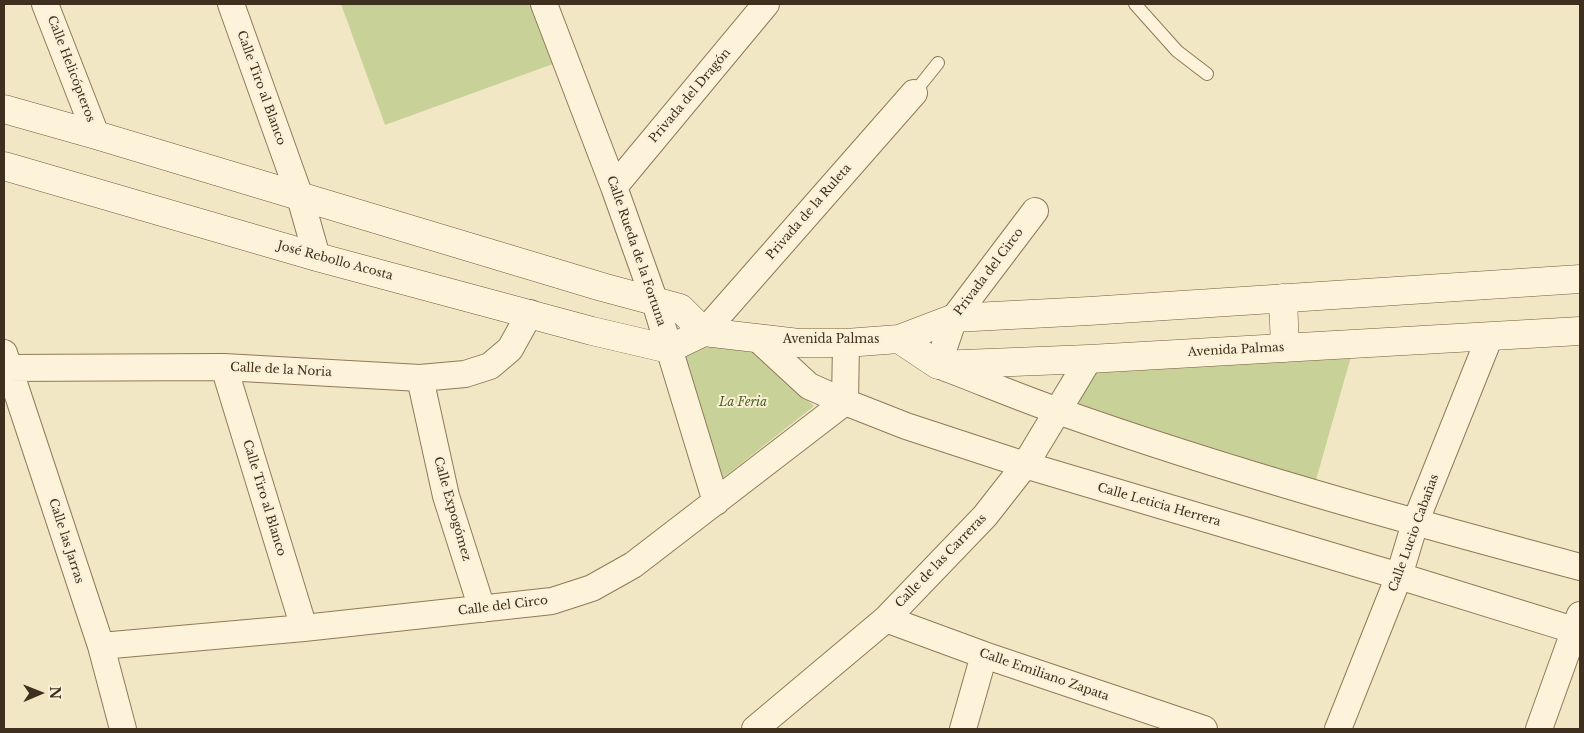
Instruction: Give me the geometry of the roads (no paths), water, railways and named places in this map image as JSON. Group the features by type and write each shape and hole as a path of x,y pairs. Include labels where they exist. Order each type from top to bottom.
{"main road":[{"path":"4,109 680,308 704,332 669,349"},
{"name":"José Rebollo Acosta","path":"4,166 317,257 592,331 669,349"},
{"name":"Avenida Palmas","path":"704,332 799,343 846,343 899,339 954,318 1580,278"},
{"path":"1283,298 1285,348"},
{"name":"Avenida Palmas","path":"938,365 1580,331"},
{"path":"899,339 938,365"}],"street":[{"name":"Calle Helicópteros","path":"45,4 96,135"},
{"name":"Calle Tiro al Blanco","path":"231,4 300,197 317,257"},
{"name":"Calle Rueda de la Fortuna","path":"544,4 614,187 655,302 716,502"},
{"name":"Privada del Dragón","path":"614,187 766,4"},
{"name":"Privada de la Ruleta","path":"704,332 914,93"},
{"name":"Privada del Circo","path":"938,365 954,318 1034,211"},
{"name":"Calle de la Noria","path":"5,363 224,367 420,378 465,374 490,366 510,348 530,313"},
{"name":"Calle Lucio Cabañas","path":"1338,729 1400,576 1416,522 1490,336"},
{"name":"Calle Leticia Herrera","path":"758,339 809,386 906,426 1025,465 1400,576 1579,626"},
{"path":"845,402 846,343"},
{"name":"Calle de las Carreras","path":"758,728 886,619 985,516 1025,465 1089,358"},
{"name":"Calle las Jarras","path":"5,363 101,646 123,729"},
{"path":"938,365 1058,411 1223,466 1580,567"},
{"name":"Calle Tiro al Blanco","path":"224,367 304,628"},
{"name":"Calle Expogómez","path":"420,378 446,496 482,609"},
{"name":"Calle del Circo","path":"101,646 304,628 552,601 592,588 633,565 845,402"},
{"name":"Calle Emiliano Zapata","path":"886,619 1154,721 1204,729"},
{"path":"1539,729 1579,626"},
{"path":"963,729 984,655"}],"lane":[{"path":"1135,4 1177,51 1207,74"},
{"path":"914,93 938,63"}],"park label":[{"name":"La Feria","path":"743,403"}]}
